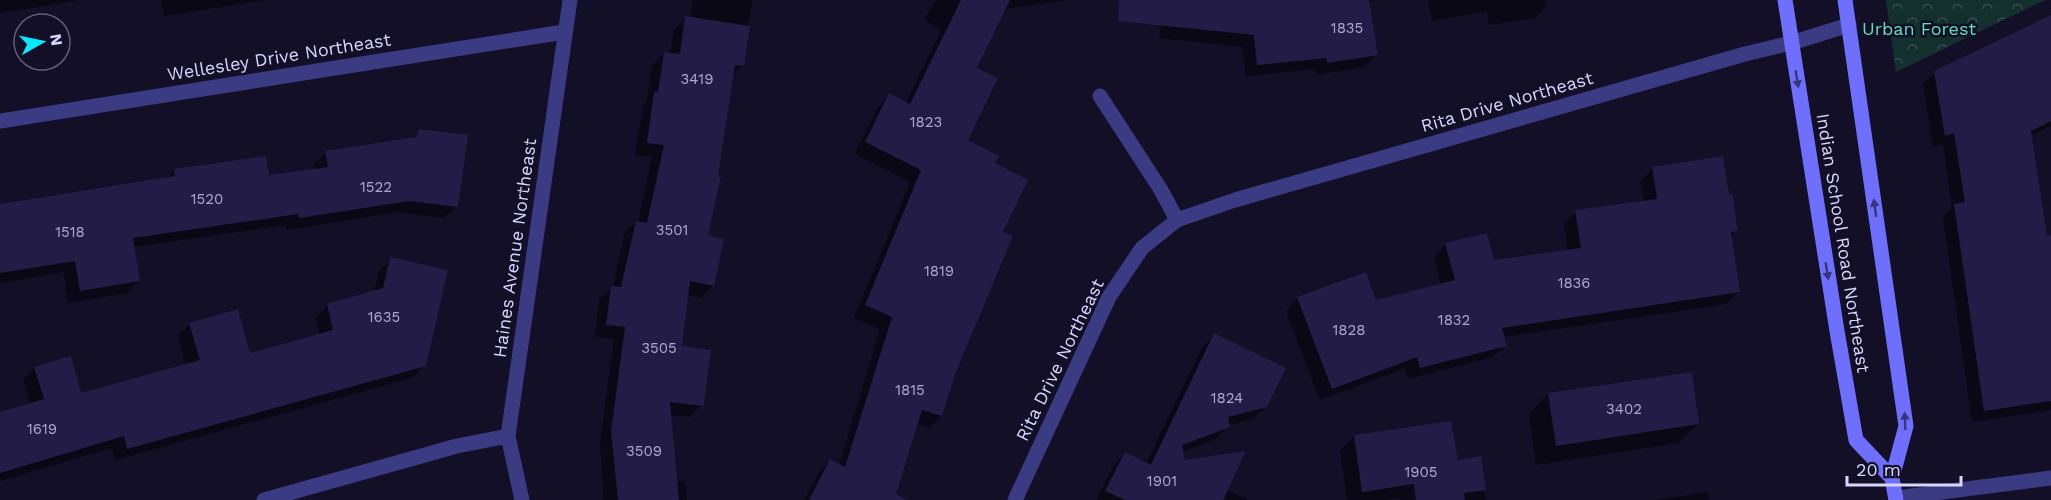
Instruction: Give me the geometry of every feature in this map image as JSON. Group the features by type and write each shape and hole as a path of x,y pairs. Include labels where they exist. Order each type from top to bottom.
{"street":[{"name":"Haines Avenue Northeast","path":"522,500 508,436 570,0"},
{"name":"Indian School Road Northeast","path":"1785,0 1856,440 1892,478"},
{"name":"Indian School Road Northeast","path":"1845,0 1906,426 1892,478 1896,499"},
{"name":"Rita Drive Northeast","path":"1015,500 1109,297 1142,248 1177,220 1258,193 1734,58 1791,44 1849,25"},
{"name":"Wellesley Drive Northeast","path":"0,121 564,32"},
{"path":"1100,96 1161,190 1177,220"},
{"path":"264,500 457,446 508,436"},
{"path":"1896,499 2051,478"}],"green space":[{"name":"Urban Forest","path":"1886,0 2045,0 1896,72"}],"building":[{"path":"961,0 1010,0 977,68 998,78 968,140 999,156 995,163 1028,180 1003,232 1013,236 956,372 942,416 922,410 896,494 907,500 809,500 830,459 845,467 892,317 865,305 921,170 865,142 889,93 910,104"},
{"path":"1119,0 1369,0 1378,55 1327,63 1326,58 1257,65 1254,35 1118,21"},
{"path":"2051,15 2051,121 2031,131 2047,236 2051,235 2051,401 1984,411 1954,204 1965,202 1954,133 1945,136 1934,71"},
{"path":"685,16 750,26 744,66 735,65 718,176 721,176 708,235 724,239 714,286 690,281 682,346 711,350 704,406 670,402 679,500 618,500 611,431 625,327 606,325 611,286 621,287 636,221 647,223 664,145 647,143 654,92 658,92 664,52 680,54"},
{"path":"419,129 468,135 458,207 410,201 299,218 298,214 133,238 140,281 80,291 75,261 0,273 0,204 175,176 174,169 266,156 269,175 328,167 325,151 416,137"},
{"path":"1723,156 1738,231 1731,232 1740,292 1502,328 1507,346 1420,368 1417,357 1332,389 1297,297 1366,272 1376,300 1455,280 1445,243 1487,233 1494,260 1581,248 1575,210 1657,199 1652,167"},
{"path":"390,257 448,270 426,366 127,449 124,436 0,473 0,412 44,399 34,367 71,356 81,393 200,360 189,323 238,309 250,353 333,330 327,304 383,288"},
{"path":"1214,333 1286,368 1267,407 1228,417 1230,427 1182,445 1185,460 1246,451 1223,500 1125,500 1105,491 1125,452 1151,465"},
{"path":"1692,372 1699,424 1556,446 1548,393"},
{"path":"1451,421 1458,460 1481,456 1486,490 1464,493 1465,500 1416,500 1414,484 1362,492 1354,435"}]}
